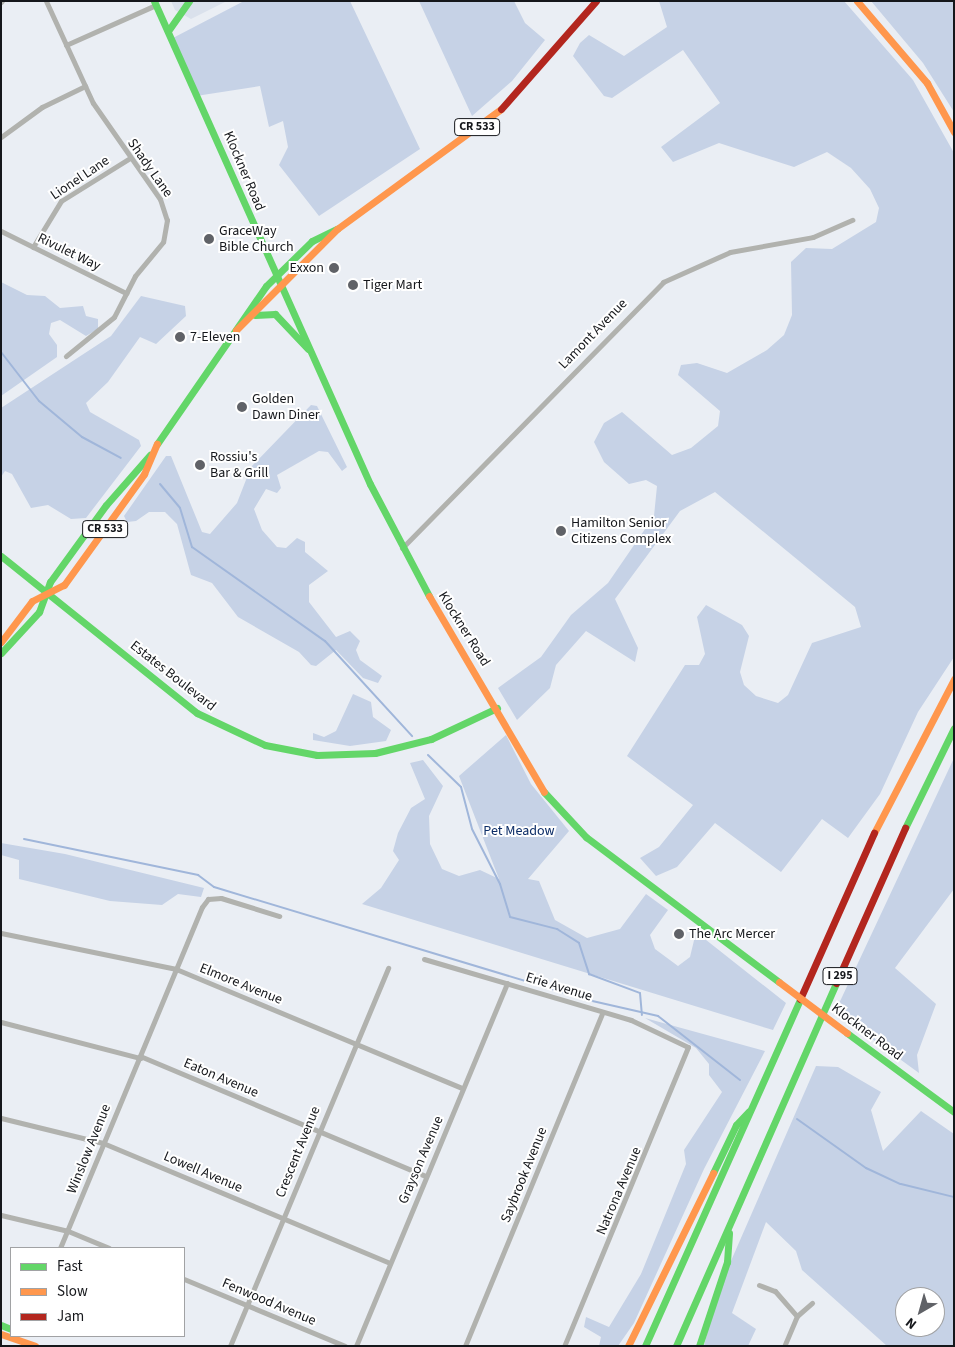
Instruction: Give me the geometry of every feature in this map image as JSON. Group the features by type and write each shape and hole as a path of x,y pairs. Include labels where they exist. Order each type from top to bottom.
{"main road":[{"path":"168,31 189,1"},
{"name":"CR 533","path":"236,330 252,318 279,286 337,229 510,102 596,1"},
{"path":"857,1 927,83 954,132"},
{"name":"Klockner Road","path":"155,3 279,286 402,548 497,708 538,783 569,822 778,982 954,1112"},
{"name":"CR 533","path":"1,653 15,642 47,595 50,582 101,512 152,454 236,330 243,314 275,275 312,242 337,229"},
{"path":"252,318 275,314 308,349"},
{"name":"CR 533","path":"1,642 32,601 47,595 64,584 144,474 152,454"},
{"name":"Estates Boulevard","path":"1,556 47,595 197,713 236,734 282,749 335,756 392,750 448,732 497,708"},
{"name":"I 295","path":"645,1346 756,1102 897,781 954,679"},
{"name":"I 295","path":"676,1346 915,804 954,728"},
{"path":"629,1346 736,1125 756,1102"},
{"path":"699,1346 726,1262 730,1226"},
{"path":"681,1346 716,1257"},
{"path":"19,1338 34,1346"}],"street":[{"name":"Shady Lane","path":"46,1 85,86 130,158 164,206 167,228 163,242 126,293 108,324 66,356"},
{"path":"66,45 155,3"},
{"path":"1,137 42,107 85,86"},
{"name":"Lionel Lane","path":"33,247 61,201 130,158"},
{"name":"Lamont Avenue","path":"402,548 664,282 730,252 813,237 852,220"},
{"name":"Rivulet Way","path":"1,231 126,293"},
{"path":"176,969 208,899 221,898 279,916"},
{"name":"Elmore Avenue","path":"1,933 176,969 462,1088"},
{"name":"Erie Avenue","path":"424,959 603,1012 686,1044"},
{"name":"Crescent Avenue","path":"230,1346 355,1043 388,968"},
{"name":"Winslow Avenue","path":"60,1247 176,969"},
{"name":"Grayson Avenue","path":"356,1346 507,983"},
{"name":"Saybrook Avenue","path":"465,1346 603,1012"},
{"name":"Eaton Avenue","path":"1,1022 140,1057 426,1176"},
{"name":"Natrona Avenue","path":"564,1346 688,1053 686,1044"},
{"name":"Lowell Avenue","path":"1,1118 103,1143 390,1263"},
{"path":"1,1215 68,1231 107,1247"},
{"name":"Fenwood Avenue","path":"185,1279 345,1346"},
{"path":"759,1285 775,1291 797,1316"},
{"path":"784,1346 797,1316 812,1303"}],"shaded area":[{"path":"171,1 227,1 191,19 175,10"}],"green space":[{"path":"244,1 350,1 420,149 319,216 279,165 288,147 283,121 269,127 260,86 196,96 171,39"},
{"path":"419,1 514,1 525,23 545,40 512,81 472,116"},
{"path":"659,1 844,1 913,80 954,153 954,657 918,712 880,794 848,838 822,819 781,872 715,823 677,867 656,876 640,858 659,847 693,805 627,756 685,665 699,665 705,654 697,617 706,605 742,625 749,636 740,672 744,685 756,696 778,703 788,695 812,643 861,627 855,607 715,492 680,511 615,599 638,648 635,662 586,631 556,665 550,688 517,720 498,688 541,657 571,615 608,583 654,516 657,486 646,480 629,484 604,462 594,442 604,423 622,412 672,455 691,448 718,426 720,411 678,375 681,365 697,363 727,373 767,350 784,335 792,315 791,262 806,248 832,249 876,222 879,208 870,189 851,168 827,152 794,167 719,143 673,162 661,147 720,103 683,50 612,98 604,96 573,56 580,43 589,35 624,56 667,27"},
{"path":"871,1 954,1 954,112 923,63"},
{"path":"1,282 27,295 45,296 60,308 83,306 86,316 98,319 98,329 86,336 60,320 51,323 49,334 57,345 57,357 1,396"},
{"path":"141,296 185,306 186,316 156,344 140,337 108,382 86,403 90,412 139,440 141,446 86,518 71,519 48,505 31,508 12,474 5,471 1,477 1,408 111,336"},
{"path":"311,405 317,406 347,467 342,471 328,452 319,451 277,475 281,488 277,493 266,489 254,509 262,530 277,547 286,548 297,538 305,542 305,552 328,571 309,585 309,602 336,637 350,631 360,641 356,650 360,660 382,676 378,683 363,678 336,650 316,666 311,665 299,652 238,617 212,583 191,575 177,524 165,512 149,512 136,521 127,522 124,516 166,456 171,456 202,532 210,534 237,503 251,467"},
{"path":"353,694 371,702 373,717 391,730 386,741 350,746 313,740 313,733 324,737 336,731"},
{"name":"Pet Meadow","path":"506,735 531,784 569,831 528,879 539,881 555,920 587,938 620,929 646,894 668,910 650,935 655,949 678,966 690,957 696,932 786,1003 773,1030 362,904 381,888 399,860 393,851 398,833 411,808 425,799 410,763 423,760 443,786 429,816 430,844 442,869 459,876 480,870 499,879 459,776"},
{"path":"954,758 954,889 895,968 936,1004 917,1055 919,1073 835,1012"},
{"path":"1,843 65,854 204,888 201,897 178,894 162,905 110,901 19,879 19,860 1,855"},
{"path":"645,1018 765,1051 704,1169 634,1323 618,1346 599,1346 601,1337 584,1327 586,1317 609,1327 641,1274 686,1164 684,1150 722,1092 709,1075 709,1064 696,1048"},
{"path":"816,1066 838,1067 881,1092 871,1110 883,1151 921,1111 954,1134 954,1346 887,1346 802,1270 796,1251 766,1222 732,1313 756,1329 748,1346 704,1346 717,1293"}],"waterway":[{"path":"1,352 39,401 82,437 121,458"},
{"path":"160,484 180,508 192,547 325,641 412,736"},
{"path":"428,755 461,787 472,829 500,884 510,917 557,929 579,943 589,974 640,993 642,1015"},
{"path":"24,839 198,875 214,887 588,1000 658,1016 740,1080"},
{"path":"797,1119 866,1168 901,1184 954,1197"}],"traffic: fast":[{"path":"154,1 370,484 429,596"},
{"path":"168,31 189,1"},
{"path":"157,444 266,286 312,241 337,229"},
{"path":"255,315 275,314 308,349"},
{"path":"1,653 39,612 50,582 106,505 150,455"},
{"path":"1,556 197,713 265,745 317,755 375,753 431,739 497,708"},
{"path":"905,828 954,728"},
{"path":"544,792 586,837 779,982"},
{"path":"676,1346 836,983"},
{"path":"645,1346 800,999"},
{"path":"847,1033 954,1112"},
{"path":"713,1173 736,1125 748,1112"},
{"path":"699,1346 727,1262 729,1233"},
{"path":"1,1325 10,1329"}],"traffic: slow":[{"path":"857,1 927,83 954,132"},
{"path":"236,330 337,229 501,109"},
{"path":"1,642 32,601 64,585 144,474 157,444"},
{"path":"429,596 544,792"},
{"path":"874,833 954,679"},
{"path":"779,982 847,1033"},
{"path":"628,1346 713,1173"},
{"path":"1,1334 35,1346"}],"traffic: jam":[{"path":"501,109 596,1"},
{"path":"836,983 905,828"},
{"path":"800,999 874,833"}],"place":[{"name":"GraceWay Bible Church","path":"209,239"},
{"name":"Exxon","path":"334,268"},
{"name":"Tiger Mart","path":"353,285"},
{"name":"7-Eleven","path":"180,337"},
{"name":"Golden Dawn Diner","path":"242,407"},
{"name":"Rossiu's Bar & Grill","path":"200,465"},
{"name":"Hamilton Senior Citizens Complex","path":"561,531"},
{"name":"The Arc Mercer","path":"679,934"}]}
